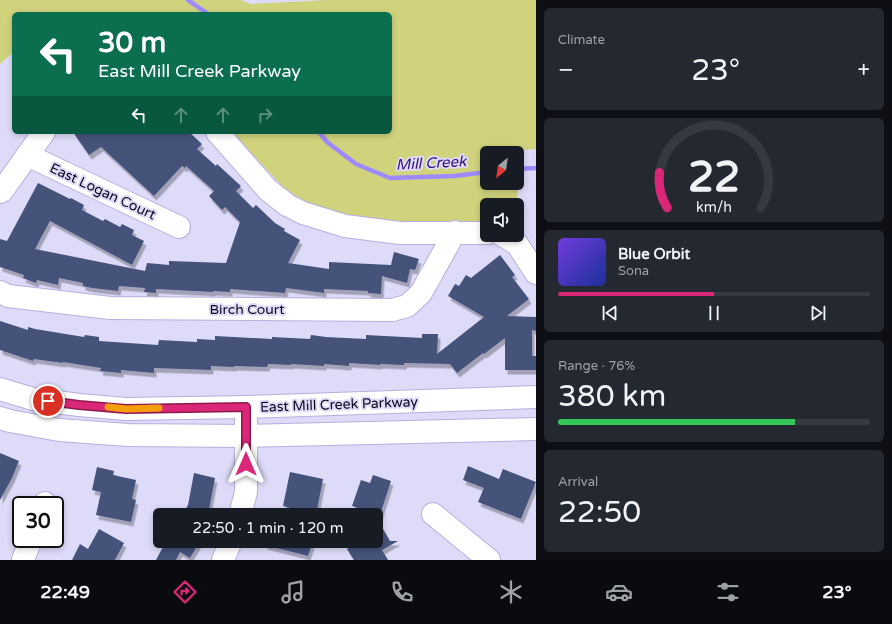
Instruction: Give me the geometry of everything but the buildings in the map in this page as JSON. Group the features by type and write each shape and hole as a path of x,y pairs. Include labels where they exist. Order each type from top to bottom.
{"street":[{"path":"0,192 43,134"},
{"path":"219,134 268,190 287,205 303,213 345,226 400,233 480,233"},
{"name":"East Logan Court","path":"27,155 179,227"},
{"name":"Birch Court","path":"0,292 8,296 110,308 392,310 407,306 421,293 455,232"},
{"path":"514,242 517,244 536,273"},
{"name":"East Mill Creek Parkway","path":"0,389 33,399 126,409 246,407 536,397"},
{"path":"242,508 246,492 246,407"},
{"name":"East Mill Creek Parkway","path":"0,418 59,430 128,435 246,436 536,429"},
{"path":"433,514 489,560"},
{"path":"22,560 27,548"},
{"path":"223,560 228,548"}],"green space":[{"path":"0,0 240,0 251,4 329,0 536,0 536,149 524,150 524,146 480,146 480,190 518,190 517,198 480,198 480,222 418,224 377,221 345,216 323,209 300,199 282,186 234,134 392,134 392,12 12,12 12,54 0,64"}],"waterway":[{"name":"Mill Creek","path":"188,0 205,12"},
{"name":"Mill Creek","path":"321,134 327,142 356,164 390,178 454,176 480,173"},
{"name":"Mill Creek","path":"524,169 536,168"}],"slow traffic":[{"path":"108,407 126,409 159,408"}],"route":[{"path":"48,401 126,409 246,407 246,464"}]}
